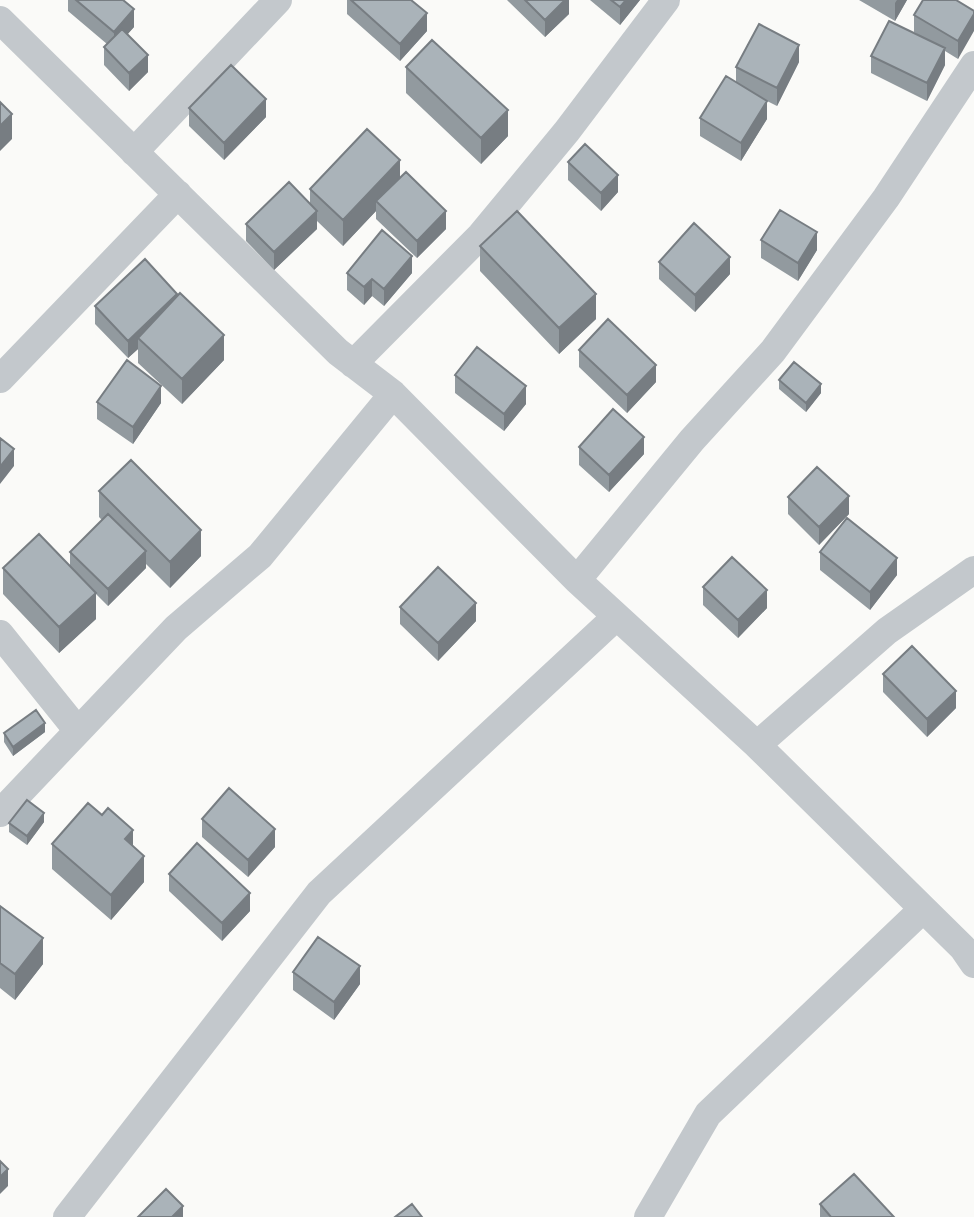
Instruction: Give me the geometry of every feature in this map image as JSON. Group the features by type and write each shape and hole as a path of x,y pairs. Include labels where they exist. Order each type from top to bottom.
{"street":[{"path":"134,152 278,0"},
{"path":"353,364 481,235 567,131 666,0"},
{"path":"0,20 235,252 353,364 393,394 577,580 757,745 923,909 970,950"},
{"path":"577,580 692,440 773,351 886,198 974,65"},
{"path":"0,379 178,194"},
{"path":"0,813 176,628 260,556 393,394"},
{"path":"757,745 887,631 974,570"},
{"path":"67,1217 319,893 616,617"},
{"path":"0,634 78,731"},
{"path":"648,1217 708,1114 923,909"}],"building":[{"path":"76,0 123,0 134,9 114,32"},
{"path":"351,0 411,0 427,13 400,44"},
{"path":"525,0 565,0 545,20"},
{"path":"611,0 626,0 620,7"},
{"path":"923,0 956,0 974,11 958,41 914,15"},
{"path":"889,21 945,48 927,83 871,56"},
{"path":"759,24 799,45 777,88 736,67"},
{"path":"122,29 148,55 129,73 104,47"},
{"path":"432,40 508,110 481,138 406,67"},
{"path":"231,65 266,99 224,143 189,108"},
{"path":"726,76 767,101 741,143 700,118"},
{"path":"0,102 12,114 0,126"},
{"path":"367,129 400,160 343,220 310,189"},
{"path":"585,144 618,175 601,193 568,162"},
{"path":"406,172 446,211 417,241 376,201"},
{"path":"289,182 317,211 274,252 246,224"},
{"path":"780,210 817,232 798,263 761,240"},
{"path":"517,211 596,294 559,328 480,246"},
{"path":"694,223 730,257 695,295 659,262"},
{"path":"382,230 412,256 384,289 372,279 364,287 347,273"},
{"path":"145,259 177,294 128,341 95,306"},
{"path":"180,293 224,335 182,379 138,338"},
{"path":"608,319 656,365 627,395 579,350"},
{"path":"477,347 526,386 504,414 455,375"},
{"path":"127,360 161,386 133,427 97,402"},
{"path":"794,362 821,384 806,403 779,380"},
{"path":"613,409 644,437 609,475 579,447"},
{"path":"0,438 14,449 0,467"},
{"path":"131,460 201,530 170,562 99,491"},
{"path":"817,467 849,496 819,527 788,497"},
{"path":"108,514 146,551 108,589 70,552"},
{"path":"847,518 897,558 870,592 820,552"},
{"path":"39,534 96,593 59,627 3,568"},
{"path":"732,557 767,590 738,620 703,587"},
{"path":"438,567 476,603 438,643 400,607"},
{"path":"912,646 956,691 927,719 883,674"},
{"path":"36,710 45,723 13,747 4,733"},
{"path":"229,788 275,829 248,860 202,819"},
{"path":"27,800 44,813 27,836 9,823"},
{"path":"88,803 102,815 108,808 133,830 125,839 144,856 111,895 52,844"},
{"path":"197,843 250,893 222,923 169,874"},
{"path":"0,906 43,938 15,974 0,963"},
{"path":"318,937 360,966 334,1002 293,972"},
{"path":"0,1161 8,1169 0,1177"},
{"path":"854,1174 894,1217 831,1217 820,1204"},
{"path":"166,1189 183,1206 172,1217 138,1217"},
{"path":"412,1204 422,1217 395,1217"}]}
